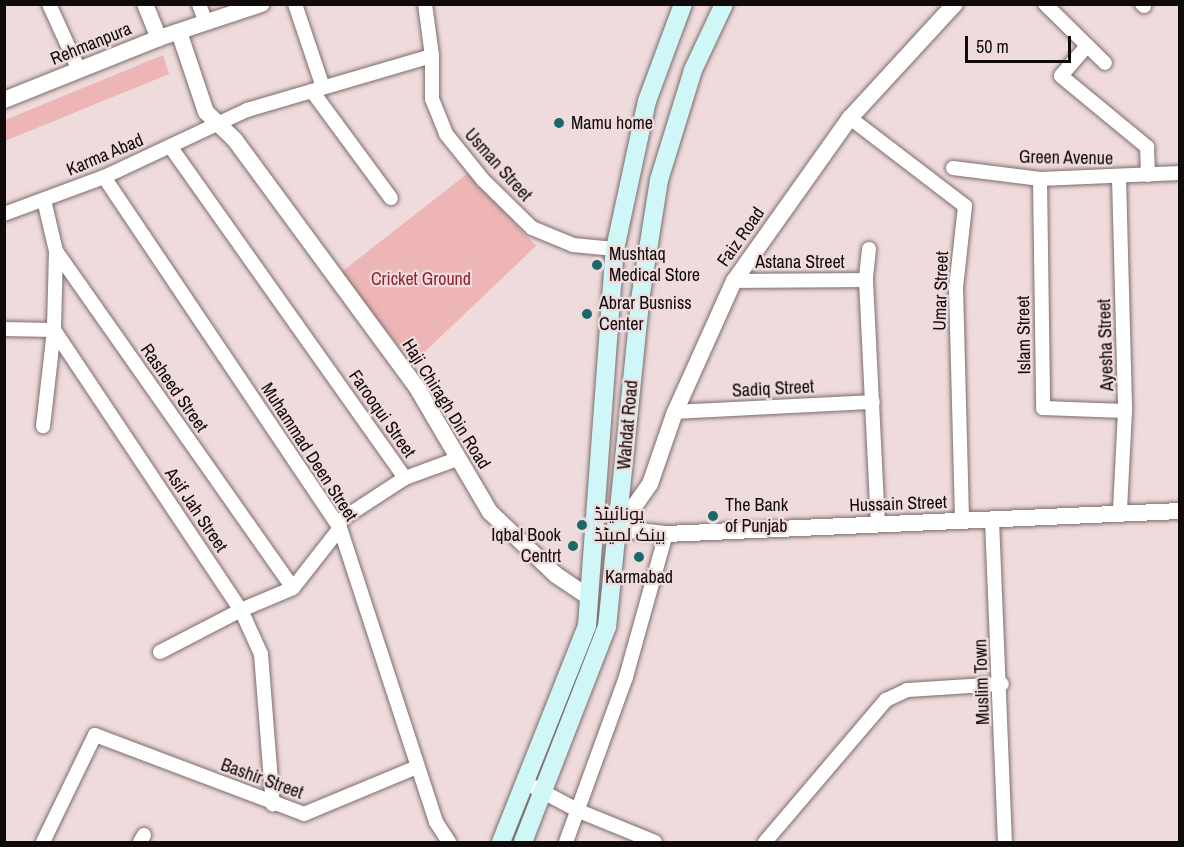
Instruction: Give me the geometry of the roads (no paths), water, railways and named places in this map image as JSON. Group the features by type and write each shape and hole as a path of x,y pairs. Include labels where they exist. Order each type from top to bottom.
{"main road":[{"name":"Wahdat Road","path":"501,843 587,626 615,249 647,101 683,4"},
{"name":"Wahdat Road","path":"523,843 607,627 640,300 659,180 693,70 724,4"},
{"path":"594,528 618,529"}],"street":[{"path":"49,4 79,70"},
{"path":"145,4 159,38"},
{"path":"199,4 206,23"},
{"name":"Rehmanpura","path":"4,100 159,38 261,4"},
{"path":"296,4 317,89 391,198"},
{"name":"Usman Street","path":"425,4 432,56 432,99 446,134 483,180 532,228 573,245 615,249"},
{"name":"Faiz Road","path":"618,529 650,484 675,412 734,281 850,118 955,4"},
{"path":"1045,4 1086,47 1105,63"},
{"name":"Haji Chiragh Din Road","path":"179,33 206,112 235,140 416,386 490,512 556,575 589,597"},
{"path":"1086,47 1061,76 1147,147 1148,175"},
{"name":"Karma Abad","path":"4,214 104,177 171,147 216,123 317,89 432,56"},
{"name":"Umar Street","path":"850,118 965,206 956,288 962,522"},
{"name":"Farooqui Street","path":"160,652 241,610 293,588 340,528 339,521 405,478 171,147"},
{"name":"Green Avenue","path":"953,168 1040,179 1179,173"},
{"name":"Muhammad Deen Street","path":"104,177 340,528 436,822 449,843"},
{"name":"Ayesha Street","path":"1119,177 1125,411 1120,511"},
{"name":"Islam Street","path":"1040,179 1043,408 1125,411"},
{"name":"Rasheed Street","path":"44,200 56,251 293,588"},
{"path":"869,249 866,280 878,524"},
{"path":"43,426 54,330 56,251"},
{"name":"Astana Street","path":"734,281 866,280"},
{"path":"4,329 54,330"},
{"name":"Asif Jah Street","path":"54,330 241,610 261,654 273,805"},
{"name":"Sadiq Street","path":"675,412 873,402"},
{"path":"405,478 457,459"},
{"name":"Hussain Street","path":"618,529 666,534 962,522 1120,511 1179,511"},
{"name":"Muslim Town","path":"992,520 1002,684 1005,843"},
{"path":"566,843 626,677 666,534"},
{"path":"765,843 886,700 907,690 1002,684"},
{"name":"Bashir Street","path":"43,843 95,735 273,805 304,814 417,767"},
{"path":"526,783 545,791 579,811 655,843"}],"place":[{"name":"Mamu home","path":"559,123"},
{"name":"Mushtaq Medical Store","path":"597,265"},
{"name":"Abrar Busniss Center","path":"587,314"},
{"name":"The Bank of Punjab","path":"713,516"},
{"name":"یونائیٹڈ بینک لمیٹڈ","path":"582,525"},
{"name":"Iqbal Book Centrt","path":"573,546"},
{"name":"Karmabad","path":"639,557"}],"park label":[{"name":"Cricket Ground","path":"421,279"}]}
